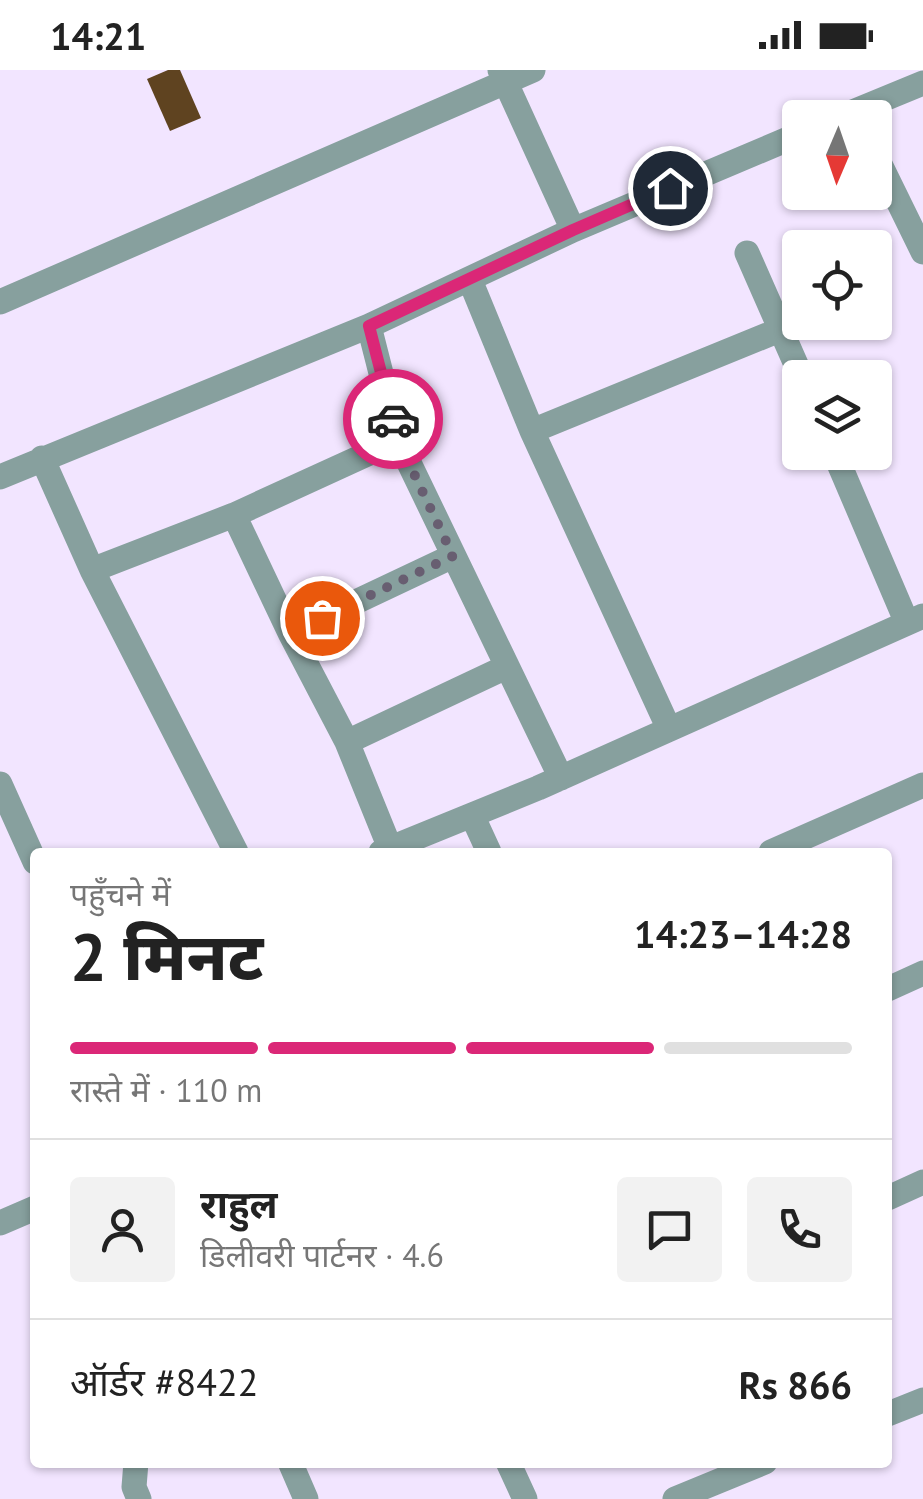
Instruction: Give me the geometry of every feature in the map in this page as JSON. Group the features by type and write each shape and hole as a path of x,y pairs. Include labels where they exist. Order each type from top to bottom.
{"street":[{"path":"0,302 503,76 533,70"},
{"path":"503,76 573,230"},
{"path":"883,100 923,82"},
{"path":"0,477 369,326 573,230 782,142"},
{"path":"892,189 923,252"},
{"path":"532,430 782,329 747,253"},
{"path":"470,280 532,430 669,729"},
{"path":"369,326 398,440 561,778"},
{"path":"92,570 234,515 398,440"},
{"path":"42,458 92,570 234,848"},
{"path":"391,848 561,778 915,619 843,470"},
{"path":"234,515 348,742 385,848"},
{"path":"290,633 453,556"},
{"path":"348,742 506,666"},
{"path":"0,784 30,851"},
{"path":"780,848 923,786"},
{"path":"472,814 488,848"},
{"path":"892,986 923,973"},
{"path":"892,1196 923,1182"},
{"path":"0,1223 30,1210"},
{"path":"892,1412 923,1400"},
{"path":"136,1468 134,1487 139,1499"},
{"path":"293,1468 306,1499"},
{"path":"511,1468 525,1499"},
{"path":"675,1499 749,1468"}],"building":[{"path":"168,70 180,70 201,118 170,131 147,79"}],"way so far":[{"path":"322,618 453,556 398,440 393,419"}],"route":[{"path":"393,419 369,326 670,188"}]}
